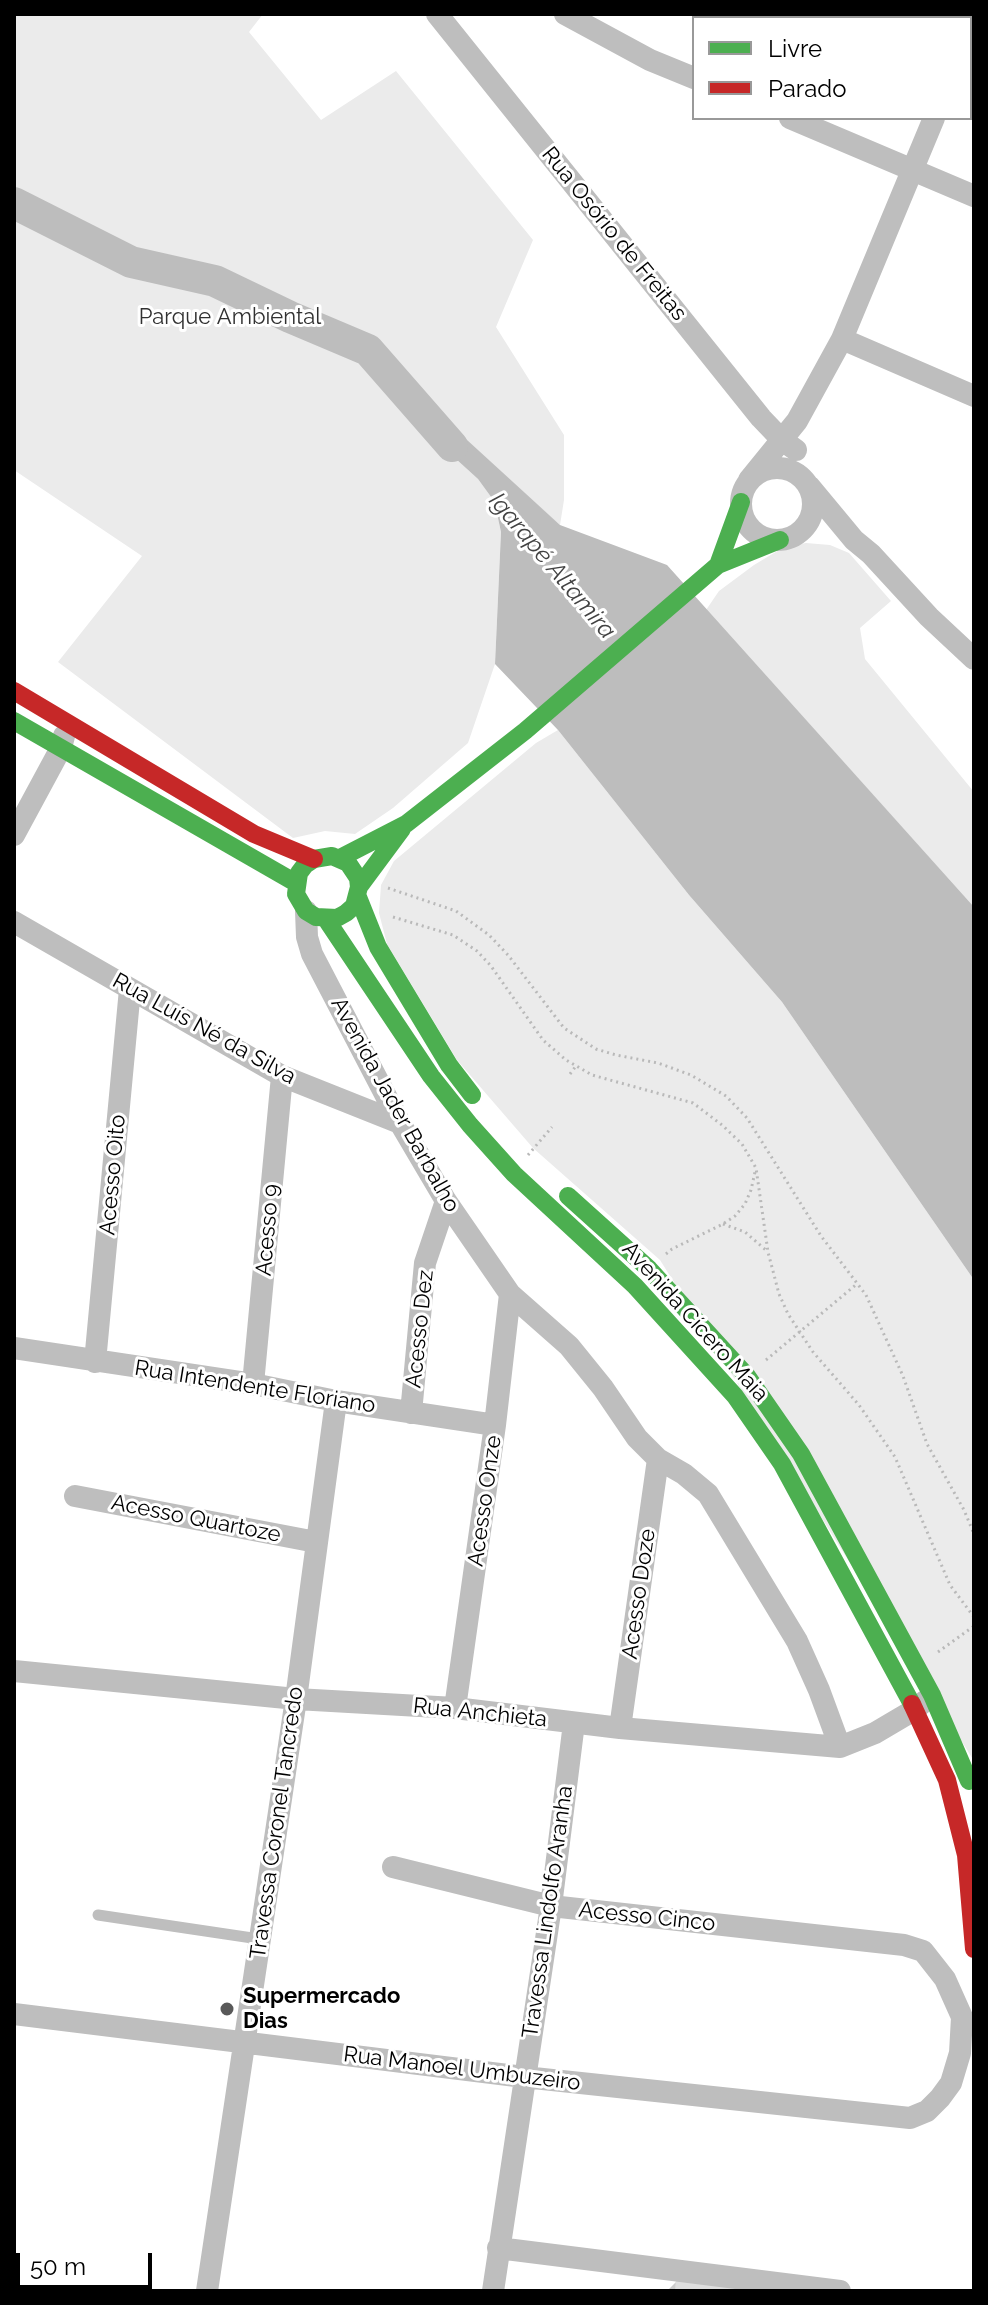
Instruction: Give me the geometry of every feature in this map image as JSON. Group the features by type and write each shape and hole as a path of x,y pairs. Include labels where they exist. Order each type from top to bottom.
{"main road":[{"path":"713,570 741,502"},
{"path":"340,858 406,824 525,731 713,570 780,540"},
{"path":"14,691 254,834 314,859"},
{"path":"14,721 296,883"},
{"path":"406,824 359,892 354,906 346,913 337,918 316,915 296,894 299,873 314,859 323,856 340,858 354,870 359,892 378,947 449,1065 484,1111"},
{"name":"Avenida Cícero Maia","path":"316,915 431,1076 470,1125 514,1174 635,1286 735,1396 782,1464 914,1710 947,1780 966,1855 974,1949"},
{"name":"Avenida Cícero Maia","path":"560,1188 649,1269 747,1376 801,1454 932,1695 968,1777 974,1802"}],"street":[{"name":"Rua Osório de Freitas","path":"437,14 761,418 789,445"},
{"path":"565,14 650,60 692,77"},
{"path":"795,120 974,196"},
{"path":"789,445 813,499 813,511 809,522 791,538 768,539 748,525 741,502 743,490 749,480 789,445 797,421 842,339 933,120"},
{"path":"842,339 974,396"},
{"path":"749,480 767,469 778,467 804,481 854,540 974,659"},
{"path":"801,531 854,540"},
{"path":"14,835 61,748 68,723"},
{"name":"Avenida Jader Barbalho","path":"316,915 307,937 312,954 400,1123 446,1201 510,1294 569,1346 637,1438 658,1459 684,1474 708,1494 797,1641 840,1747"},
{"name":"Rua Luís Né da Silva","path":"14,922 282,1076 400,1123"},
{"name":"Acesso Oito","path":"95,1362 130,989"},
{"name":"Acesso 9","path":"253,1384 282,1076"},
{"name":"Acesso Dez","path":"411,1413 425,1263 446,1201"},
{"name":"Acesso Onze","path":"455,1708 510,1294"},
{"name":"Rua Intendente Floriano","path":"14,1348 495,1425"},
{"name":"Travessa Coronel Tancredo","path":"207,2291 296,1699 336,1401"},
{"name":"Acesso Doze","path":"620,1728 658,1459"},
{"name":"Acesso Quartoze","path":"75,1496 316,1542"},
{"name":"Rua Anchieta","path":"14,1671 296,1699 455,1708 620,1728 840,1747 875,1733 914,1710 932,1695"},
{"name":"Travessa Lindolfo Aranha","path":"493,2291 551,1906 574,1723"},
{"name":"Acesso Cinco","path":"393,1867 551,1906 904,1945 923,1951 939,1969 968,2017"},
{"name":"Rua Manoel Umbuzeiro","path":"14,2014 524,2077 910,2118 927,2111 951,2083 968,2017"},
{"path":"498,2248 840,2291"}],"lane":[{"path":"98,1915 259,1939"}],"path":[{"path":"381,885 456,911 489,935 564,1028 596,1049 691,1075 726,1096 747,1118 821,1236 866,1295 903,1376 927,1444 974,1534"},
{"path":"392,917 453,935 477,951 543,1040 576,1066 592,1075 693,1103 742,1144 756,1168 768,1252 779,1294 788,1314 813,1352 859,1405 895,1457 950,1585 974,1617"},
{"path":"570,1074 576,1066"},
{"path":"526,1158 552,1127"},
{"path":"649,1269 672,1249 735,1216 745,1204 756,1168"},
{"path":"723,1224 745,1232 768,1252"},
{"path":"747,1376 858,1283"},
{"path":"937,1653 974,1626"}],"green space":[{"name":"Parque Ambiental","path":"14,14 263,14 249,32 321,120 396,71 533,240 496,327 564,435 564,500 560,525 493,466 434,439 478,479 494,501 501,532 495,664 468,743 393,808 355,834 325,831 293,838 58,662 142,556 14,470"},
{"path":"806,543 830,545 849,553 891,601 860,628 865,659 974,792 974,907 706,610 719,591 754,565 784,547"},
{"path":"558,730 689,895 782,1002 974,1280 974,1761 660,1260 533,1148 457,1060 387,944 379,913 381,885 394,861 536,743"}],"water":[{"path":"424,414 455,429 560,525 667,565 974,907 974,1280 782,1002 689,895 558,730 495,664 501,532 494,501 478,479 434,439"}],"building":[{"path":"676,2278 763,2291 675,2291"}],"waterway":[{"name":"Igarapé Altamira","path":"14,203 131,262 215,281 368,350 452,446"}],"traffic: fast":[{"path":"718,565 741,502"},
{"path":"340,858 406,824 525,731 718,565 780,540"},
{"path":"14,721 296,883"},
{"path":"359,887 358,878 348,863 332,856 314,859 305,865 299,873 296,894 306,911 316,917 337,918 346,913 354,906 359,887 402,829"},
{"path":"358,897 378,947 449,1065 472,1095"},
{"path":"326,919 431,1076 470,1125 514,1174 635,1286 735,1396 782,1464 912,1704"},
{"path":"568,1196 649,1269 747,1376 801,1454 932,1695 969,1781"}],"traffic: jam":[{"path":"14,691 254,834 314,859"},
{"path":"912,1704 947,1780 966,1855 974,1949"}],"place":[{"name":"Supermercado Dias","path":"227,2009"}]}
